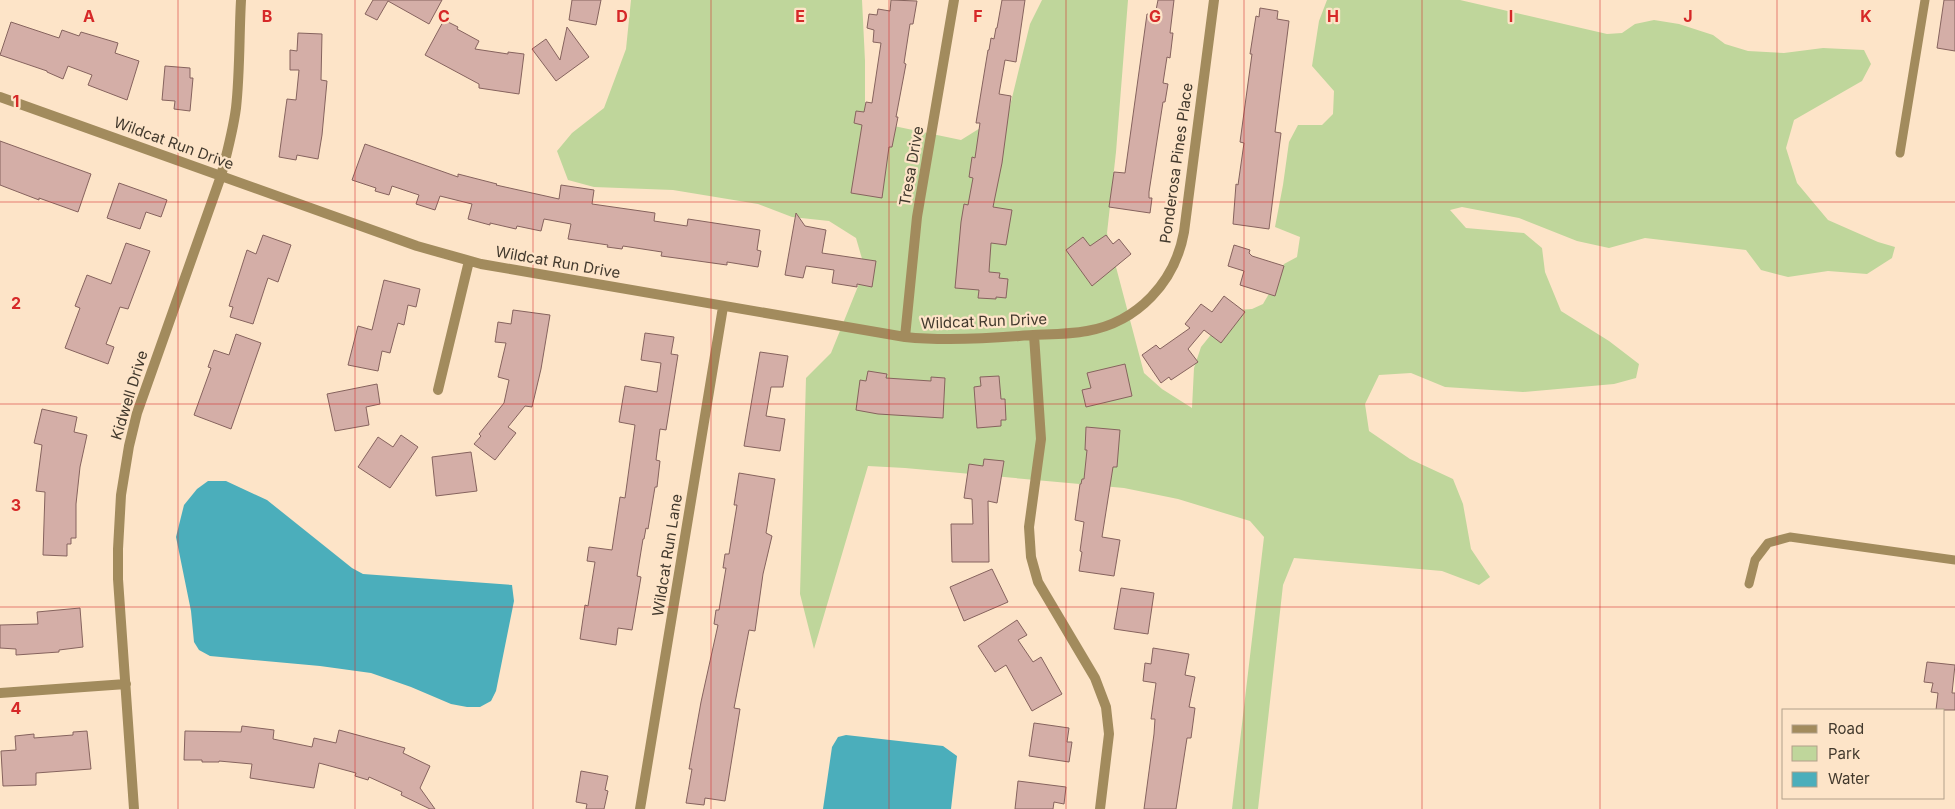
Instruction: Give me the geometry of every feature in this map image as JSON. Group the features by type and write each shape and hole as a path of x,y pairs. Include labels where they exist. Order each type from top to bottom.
{"street":[{"name":"Kidwell Drive","path":"134,809 118,578 120,495 129,446 145,389 220,176 230,142 236,108 241,0"},
{"name":"Tresa Drive","path":"905,337 917,217 954,0"},
{"name":"Ponderosa Pines Place","path":"1131,314 1163,284 1170,273 1182,244 1214,0"},
{"name":"Wildcat Run Drive","path":"0,97 417,246 469,261 724,307 905,337 955,340 1086,331 1118,321 1131,314"},
{"path":"438,390 469,261"},
{"name":"Wildcat Run Lane","path":"640,809 724,307"},
{"path":"1034,335 1041,440 1029,527 1031,557 1038,582 1095,678 1106,708 1109,734 1100,809"},
{"path":"0,693 126,684"}],"lane":[{"path":"1900,153 1925,0"},
{"path":"1749,584 1755,560 1768,543 1790,537 1955,560"}],"green space":[{"path":"631,0 862,0 865,120 961,140 1009,110 1030,24 1042,0 1128,0 1116,152 1107,233 1144,373 1162,389 1192,408 1194,368 1201,347 1222,321 1238,310 1252,309 1263,304 1284,264 1297,257 1300,237 1275,227 1289,142 1298,125 1322,125 1333,114 1334,91 1312,66 1319,21 1327,0 1460,0 1607,34 1622,33 1635,24 1654,20 1679,24 1713,35 1725,44 1748,51 1784,53 1823,48 1864,50 1871,64 1862,81 1794,120 1786,148 1797,183 1828,220 1878,242 1895,247 1892,258 1867,274 1828,271 1788,277 1761,270 1746,250 1645,238 1609,248 1577,241 1519,218 1462,207 1450,210 1466,228 1524,233 1542,248 1545,272 1561,311 1609,341 1639,364 1636,378 1614,384 1523,392 1445,387 1411,373 1379,375 1365,404 1369,431 1410,459 1453,479 1463,504 1471,549 1490,577 1479,585 1442,571 1294,558 1283,585 1258,809 1232,809 1264,537 1250,521 1178,499 1124,488 868,466 814,649 800,594 806,378 831,353 865,269 856,238 829,221 792,217 758,204 673,190 594,187 568,180 557,151 572,133 604,108 626,49"}],"water":[{"path":"208,481 226,481 267,500 352,568 363,574 512,585 514,601 496,691 491,701 480,707 467,707 451,704 371,673 320,666 210,656 199,650 194,642 191,611 176,537 184,505 197,489"},
{"path":"846,735 943,746 957,756 951,809 823,809 832,747 838,737"}],"building":[{"path":"373,0 442,0 429,24 388,1 377,20 365,14"},
{"path":"572,0 601,0 596,25 569,20"},
{"path":"891,0 917,1 913,24 910,24 904,63 906,64 896,117 898,117 892,147 889,147 882,198 851,193 862,125 854,123 856,111 864,112 866,102 872,103 881,43 873,42 874,30 867,28 869,14 877,15 878,9 890,11"},
{"path":"1002,0 1025,0 1016,62 1005,60 999,94 1011,96 1002,163 993,207 1012,210 1006,245 991,243 989,272 1000,273 999,278 1008,279 1006,298 996,297 996,299 978,298 979,290 955,288 961,222 964,204 968,205 973,178 969,177 972,157 975,158 980,123 976,123 988,50 991,38 994,39"},
{"path":"1158,0 1174,0 1170,33 1173,33 1170,58 1167,57 1163,83 1168,84 1165,102 1163,102 1149,192 1149,198 1152,198 1150,213 1109,207 1114,172 1125,173 1147,14 1155,15"},
{"path":"1944,0 1955,0 1955,51 1937,48"},
{"path":"1260,8 1278,11 1277,19 1289,21 1275,132 1281,133 1269,229 1233,224 1236,184 1238,185 1244,143 1240,142 1252,54 1250,54 1256,16 1259,17"},
{"path":"444,20 479,41 475,49 508,54 508,52 524,54 519,94 479,88 479,84 425,55"},
{"path":"11,22 59,38 62,30 79,36 81,32 118,43 115,53 139,61 127,100 88,85 92,75 68,66 63,79 47,71 0,55"},
{"path":"567,27 589,57 556,81 532,49 546,39 560,60"},
{"path":"298,33 322,34 321,80 327,81 318,159 297,155 296,160 279,157 287,99 296,100 299,70 290,70 290,50 297,51"},
{"path":"165,66 190,68 190,78 193,78 190,111 174,109 175,101 162,100"},
{"path":"0,141 91,174 78,212 0,185"},
{"path":"365,144 458,177 458,174 496,185 559,199 561,185 594,190 592,204 655,213 654,221 687,226 688,219 760,230 757,250 761,251 758,267 727,262 727,265 661,256 662,252 623,246 622,249 607,247 608,245 568,239 571,224 544,219 541,231 517,226 516,229 490,223 490,225 468,219 472,204 440,196 435,210 416,204 419,195 392,186 389,195 375,191 376,188 352,180"},
{"path":"119,183 167,200 161,217 146,212 140,229 107,218"},
{"path":"796,213 805,226 826,230 822,253 876,261 872,287 832,283 834,270 806,266 803,278 785,275"},
{"path":"263,235 291,245 278,282 268,278 253,324 230,317 233,307 229,306 247,250 256,254"},
{"path":"1106,235 1113,244 1119,239 1131,254 1092,286 1066,250 1083,237 1090,246"},
{"path":"126,243 150,251 128,309 120,307 106,344 114,347 108,364 65,348 80,308 75,306 87,275 111,284"},
{"path":"1234,245 1250,250 1249,253 1252,256 1284,266 1275,296 1240,285 1244,271 1228,266"},
{"path":"384,280 420,289 416,307 408,305 404,325 398,323 390,353 382,351 378,371 348,365 358,326 372,330"},
{"path":"1224,296 1245,312 1221,343 1204,330 1188,349 1198,362 1171,380 1169,377 1161,383 1142,355 1156,345 1160,349 1190,328 1185,324 1201,304 1212,312"},
{"path":"513,310 550,315 541,369 532,407 525,406 508,427 516,433 495,460 474,444 481,436 479,434 504,403 509,380 498,377 506,343 495,342 498,322 511,324"},
{"path":"645,333 674,337 671,354 678,355 666,430 660,429 656,460 660,461 657,487 655,487 648,529 646,528 643,539 637,576 641,577 632,630 618,628 616,645 580,639 585,605 588,606 595,562 587,561 589,547 612,550 620,497 625,498 635,425 619,422 625,386 657,392 661,363 641,360"},
{"path":"236,334 261,343 231,429 194,415 211,368 208,367 214,350 229,355"},
{"path":"760,352 788,356 783,387 771,387 766,416 785,419 780,451 744,446"},
{"path":"1125,364 1132,396 1086,407 1082,390 1091,388 1087,373"},
{"path":"868,371 887,374 886,378 931,381 931,377 945,378 943,418 878,414 856,410 860,380 866,381"},
{"path":"999,376 1001,399 1005,399 1006,420 1001,420 1001,426 977,428 974,387 981,386 980,377"},
{"path":"377,384 380,404 366,407 369,425 335,431 327,394"},
{"path":"42,409 77,417 74,432 87,435 80,467 76,504 76,538 71,538 71,544 67,544 67,556 43,555 45,492 36,491 42,445 34,443"},
{"path":"1086,427 1120,430 1117,467 1113,467 1102,537 1120,540 1114,576 1079,571 1084,522 1075,520 1080,484 1082,479 1084,479 1087,450 1085,450"},
{"path":"401,435 418,447 390,488 358,467 378,437 393,447"},
{"path":"471,452 477,491 436,496 432,457"},
{"path":"984,459 1004,461 997,503 988,501 989,562 952,562 951,524 973,524 972,499 964,498 969,464 983,466"},
{"path":"739,473 775,479 766,533 772,536 763,574 755,631 749,630 734,708 740,709 725,801 705,798 704,805 686,803 692,769 689,769 701,702 718,625 714,624 716,610 719,610 726,568 723,568 725,554 729,554 737,505 734,505"},
{"path":"992,569 1008,602 964,621 950,587"},
{"path":"1121,588 1154,593 1148,634 1114,629"},
{"path":"80,608 83,647 59,650 59,652 16,655 16,649 0,648 0,625 38,624 37,612"},
{"path":"1017,620 1027,635 1018,640 1033,662 1041,657 1062,694 1032,711 1006,665 995,672 978,646"},
{"path":"1153,648 1189,654 1185,675 1195,677 1189,707 1195,708 1191,738 1187,738 1176,809 1144,809 1154,734 1155,719 1151,719 1156,683 1143,681 1145,663 1151,664"},
{"path":"1927,662 1955,665 1952,693 1955,693 1955,710 1936,709 1938,693 1931,692 1933,683 1924,682"},
{"path":"1034,723 1069,728 1067,742 1072,742 1069,762 1029,756"},
{"path":"242,726 274,730 273,739 312,747 314,738 336,743 339,730 405,748 403,753 430,766 420,788 435,809 430,809 401,795 402,792 369,777 368,780 355,776 356,773 319,763 314,788 250,778 252,764 184,760 185,731 241,732"},
{"path":"87,731 91,769 36,773 36,785 3,786 1,751 16,750 15,736 34,734 34,738 73,735 73,732"},
{"path":"581,771 608,776 605,790 608,791 604,809 586,809 587,804 576,802"},
{"path":"1018,781 1066,787 1064,804 1054,802 1053,809 1015,809"}]}
